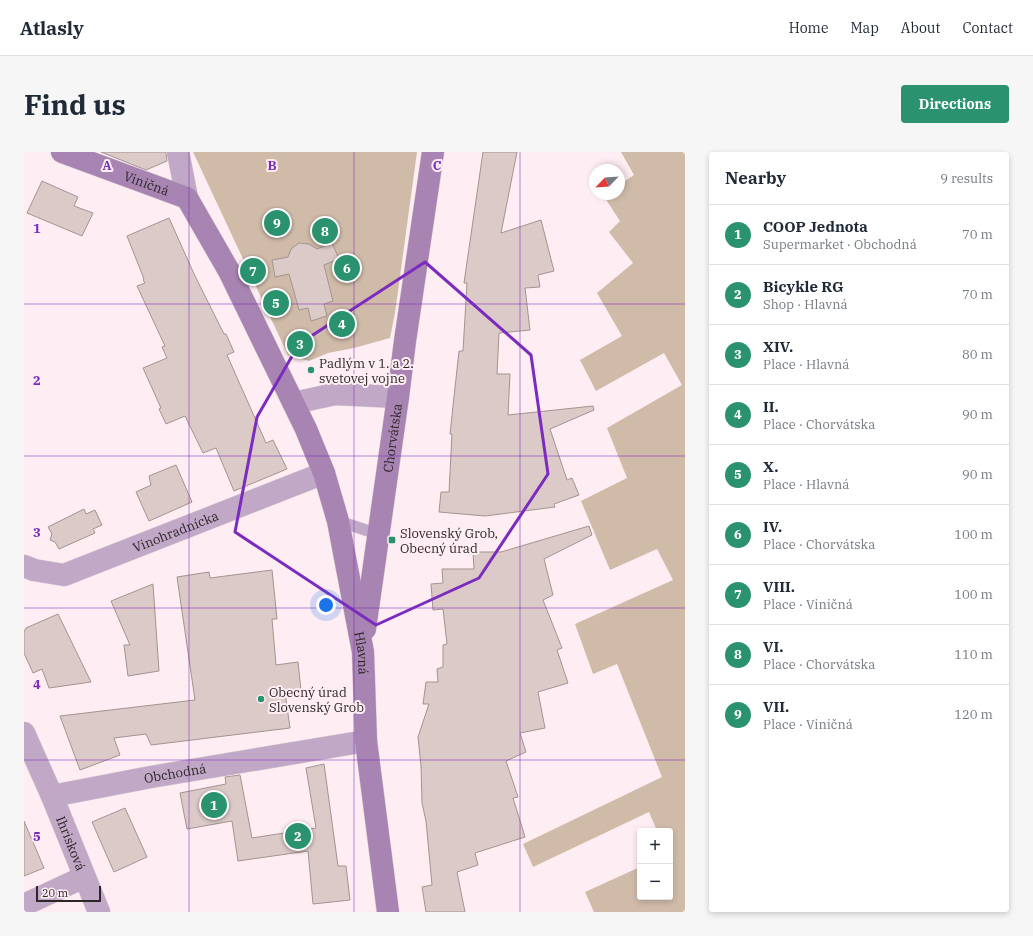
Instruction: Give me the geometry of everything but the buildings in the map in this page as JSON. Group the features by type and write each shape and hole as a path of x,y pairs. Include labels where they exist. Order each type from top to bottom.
{"street":[{"name":"Viničná","path":"62,152 187,198"},
{"path":"178,152 187,198"},
{"name":"Chorvátska","path":"363,652 366,618 433,152"},
{"name":"Hlavná","path":"187,198 229,271 294,403 324,473 338,521 363,652 366,741 388,912"},
{"path":"294,403 335,394 398,397"},
{"name":"Vinohradnícka","path":"24,566 34,570 64,574 324,473"},
{"path":"24,733 52,796"},
{"name":"Obchodná","path":"52,796 151,777 366,741"},
{"name":"Ihrisková","path":"52,796 99,912"},
{"path":"24,905 84,877"}],"lane":[{"path":"338,521 378,534"}],"highlighted area":[{"path":"425,262 531,355 548,474 479,578 376,625 235,532 257,417 299,344"}],"shaded area":[{"path":"193,152 417,152 395,313 390,338 354,348 328,353 309,361 288,355"},
{"path":"621,152 685,152 685,912 594,912 585,892 637,868 637,900 673,900 673,828 656,828 649,812 533,867 523,844 662,777 617,664 593,674 575,624 673,580 657,549 610,570 581,501 627,478 607,428 682,385 664,353 596,391 580,360 622,336 597,293 633,263 609,232 620,221 606,200 625,200 625,181 634,175"}],"place":[{"name":"VII.","path":"277,223"},
{"name":"VI.","path":"325,231"},
{"name":"IV.","path":"347,268"},
{"name":"VIII.","path":"253,271"},
{"name":"X.","path":"276,303"},
{"name":"II.","path":"342,324"},
{"name":"XIV.","path":"300,344"},
{"name":"Padlým v 1. a 2. svetovej vojne","path":"311,370"},
{"name":"Slovenský Grob, Obecný úrad","path":"392,540"},
{"name":"Obecný úrad Slovenský Grob","path":"261,699"},
{"name":"COOP Jednota","path":"214,805"},
{"name":"Bicykle RG","path":"298,836"}]}
